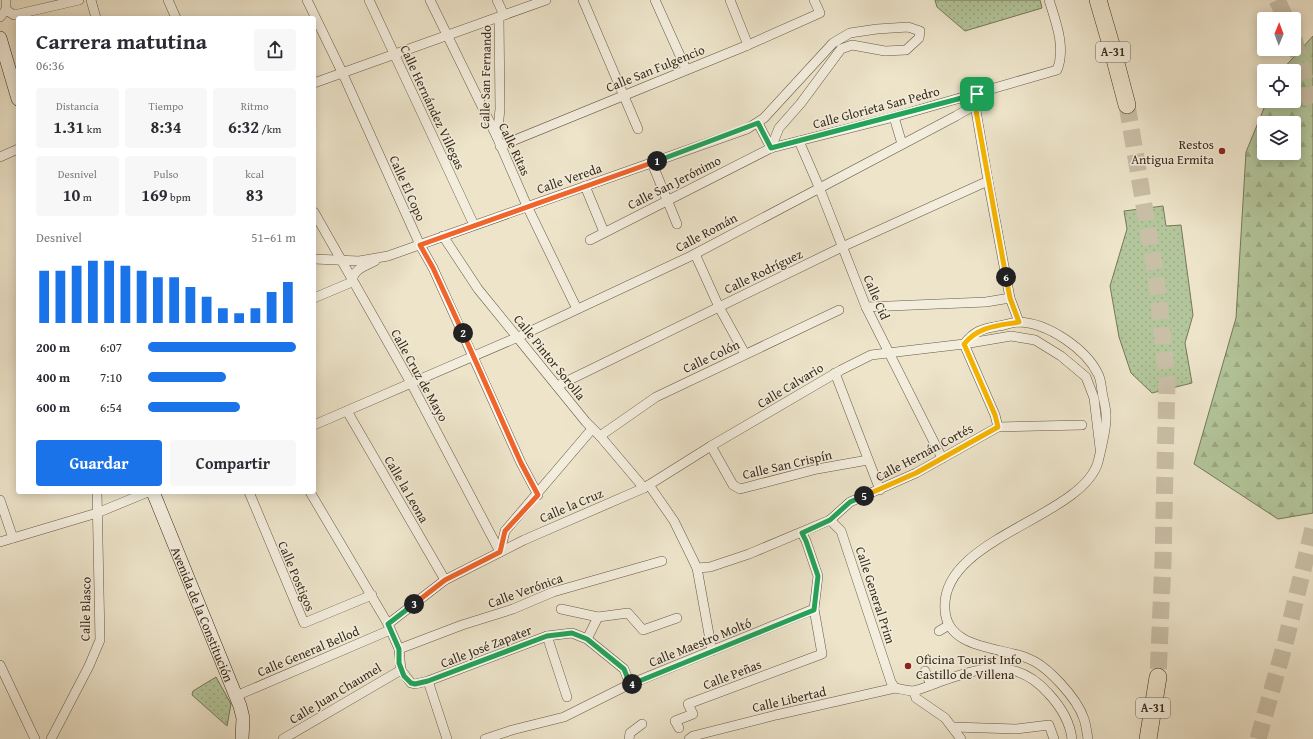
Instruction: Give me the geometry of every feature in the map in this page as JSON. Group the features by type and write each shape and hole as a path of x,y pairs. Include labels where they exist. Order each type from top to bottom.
{"highway":[{"name":"A-31","path":"1098,0 1127,105"},
{"name":"A-31","path":"1148,739 1158,677"}],"street":[{"path":"6,0 3,14 14,15 79,0"},
{"path":"91,0 95,16"},
{"path":"168,0 175,16"},
{"name":"Calle El Copo","path":"307,0 315,16"},
{"name":"Calle Hernández Villegas","path":"369,0 474,225"},
{"name":"Calle Ritas","path":"430,0 577,309"},
{"name":"Calle San Fernando","path":"497,0 502,16 498,142"},
{"path":"316,82 546,0"},
{"path":"583,0 638,129"},
{"path":"655,0 686,69"},
{"path":"730,0 748,45"},
{"name":"Calle San Fulgencio","path":"498,142 748,45 820,13 814,0"},
{"name":"Calle Glorieta San Pedro","path":"771,148 894,117 1057,70 1060,61 1058,28 1049,0"},
{"name":"Calle El Copo","path":"316,19 342,72 420,245 433,268 521,463 538,495"},
{"path":"908,27 920,31 919,38 906,50 885,51 852,45 841,49 801,103 779,128 771,148 758,123 833,43 850,33 877,29 908,27"},
{"path":"0,38 16,92"},
{"path":"833,43 841,49"},
{"path":"977,94 975,105 985,182 1010,298 1019,322"},
{"name":"Calle Román","path":"316,424 518,338 695,254 975,105"},
{"path":"894,117 902,144"},
{"name":"Calle Vereda","path":"352,282 353,275 357,270 388,256 652,163 758,123"},
{"name":"Calle Cid","path":"799,141 819,187 866,308 942,458"},
{"name":"Calle San Jerónimo","path":"590,240 771,148"},
{"path":"0,157 16,150"},
{"path":"652,163 677,224"},
{"name":"Calle Rodríguez","path":"557,386 842,247 985,182"},
{"path":"585,186 604,232"},
{"name":"Calle Cruz de Mayo","path":"316,216 352,282 411,383 500,552"},
{"name":"Calle Pintor Sorolla","path":"443,236 478,289 592,429 646,487 674,521 697,568 712,651"},
{"path":"695,254 719,307 745,354"},
{"name":"Calle Vereda","path":"316,259 359,261 388,256"},
{"path":"316,297 352,282"},
{"path":"866,308 986,302 1010,298"},
{"name":"Calle Colón","path":"600,436 656,397 839,310"},
{"path":"998,427 995,415 964,344 973,334 981,330 1019,322 1044,328 1068,341 1085,354 1099,376 1106,416 1098,463 1089,479 1072,495 991,543 972,557 955,576 947,591 944,610 949,625 959,636 974,644 1028,658 1046,670 1063,687 1084,718 1088,739"},
{"name":"Calle Calvario","path":"646,487 711,446 835,373 871,355 964,344 1011,336 1035,340 1061,356 1086,377 1094,398 1100,448"},
{"path":"835,373 880,490"},
{"name":"Calle la Leona","path":"347,411 445,580"},
{"name":"Calle Hernán Cortés","path":"697,568 722,563 802,533 830,520 850,502 880,490 998,427 1082,425"},
{"path":"500,552 505,531 538,495 592,429"},
{"name":"Calle San Crispín","path":"711,446 736,488 740,489 817,469 868,460"},
{"name":"Calle la Cruz","path":"389,627 445,580 500,552 646,487"},
{"name":"Calle Blasco","path":"51,739 89,666 100,640 97,494"},
{"path":"0,542 98,513 143,494"},
{"name":"Avenida de la Constitución","path":"154,494 236,696 243,718 242,739"},
{"name":"Calle Postigos","path":"250,494 304,624 372,595"},
{"name":"Calle Juan Chaumel","path":"283,739 403,673 399,649 389,627 372,595 311,494"},
{"path":"0,500 13,538"},
{"name":"Calle General Prim","path":"830,520 842,531 893,685"},
{"path":"802,533 818,576 814,610"},
{"name":"Calle Verónica","path":"399,649 462,625 513,610 553,592 662,561"},
{"path":"561,609 598,617 628,613 643,630 677,618"},
{"name":"Calle Maestro Moltó","path":"485,739 512,730 564,717 630,684 814,610"},
{"name":"Calle Peñas","path":"679,728 675,721 693,714 688,704 822,654 814,610"},
{"path":"587,639 598,617"},
{"path":"938,631 949,625"},
{"name":"Calle General Bellod","path":"236,696 389,627"},
{"name":"Calle José Zapater","path":"403,673 411,683 415,684 428,681 547,636 572,633 587,639 624,669 630,684"},
{"path":"547,636 567,697"},
{"path":"0,665 35,739"},
{"path":"893,685 914,691 958,675 996,667 1021,672 1040,684 1060,706 1071,731 1072,739"},
{"path":"925,671 931,685"},
{"path":"428,681 447,739"},
{"name":"Calle Libertad","path":"689,739 693,736 893,685"},
{"path":"914,691 916,698 945,718 961,739"},
{"path":"629,739 630,733 642,724"},
{"path":"952,727 1016,729 1049,725 1054,739"}],"green space":[{"path":"935,0 1040,0 1042,8 965,31 937,7"},
{"path":"1313,36 1313,513 1278,519 1194,464 1236,318 1246,152 1257,125 1257,160 1301,160 1301,116 1261,116 1264,108 1301,108 1301,64 1287,64 1295,56 1301,56 1301,49"},
{"path":"1163,206 1166,226 1181,225 1193,315 1185,343 1192,383 1152,393 1131,373 1119,337 1110,286 1127,229 1124,211"},
{"path":"216,677 231,704 227,726 192,695 193,691"}],"tunnel":[{"path":"1277,0 1283,12"},
{"path":"1299,56 1313,109"},
{"path":"1127,105 1156,276 1167,378 1163,561 1158,677"},
{"path":"1258,739 1286,640 1313,528"}],"place":[{"name":"Restos Antigua Ermita","path":"1222,151"},
{"name":"Oficina Tourist Info Castillo de Villena","path":"908,666"}],"route":[{"path":"977,94 975,105 1007,285 1019,322 981,330 973,334 964,344 995,415 998,427 916,473 850,502 830,520 802,533 818,576 814,610 630,684 624,669 587,639 572,633 547,636 428,681 415,684 411,683 404,676 401,670 399,663 399,649 388,624 438,587 445,580 500,552 505,531 538,495 521,463 433,268 420,245 746,129 758,123 771,148 864,125 977,94"}]}
